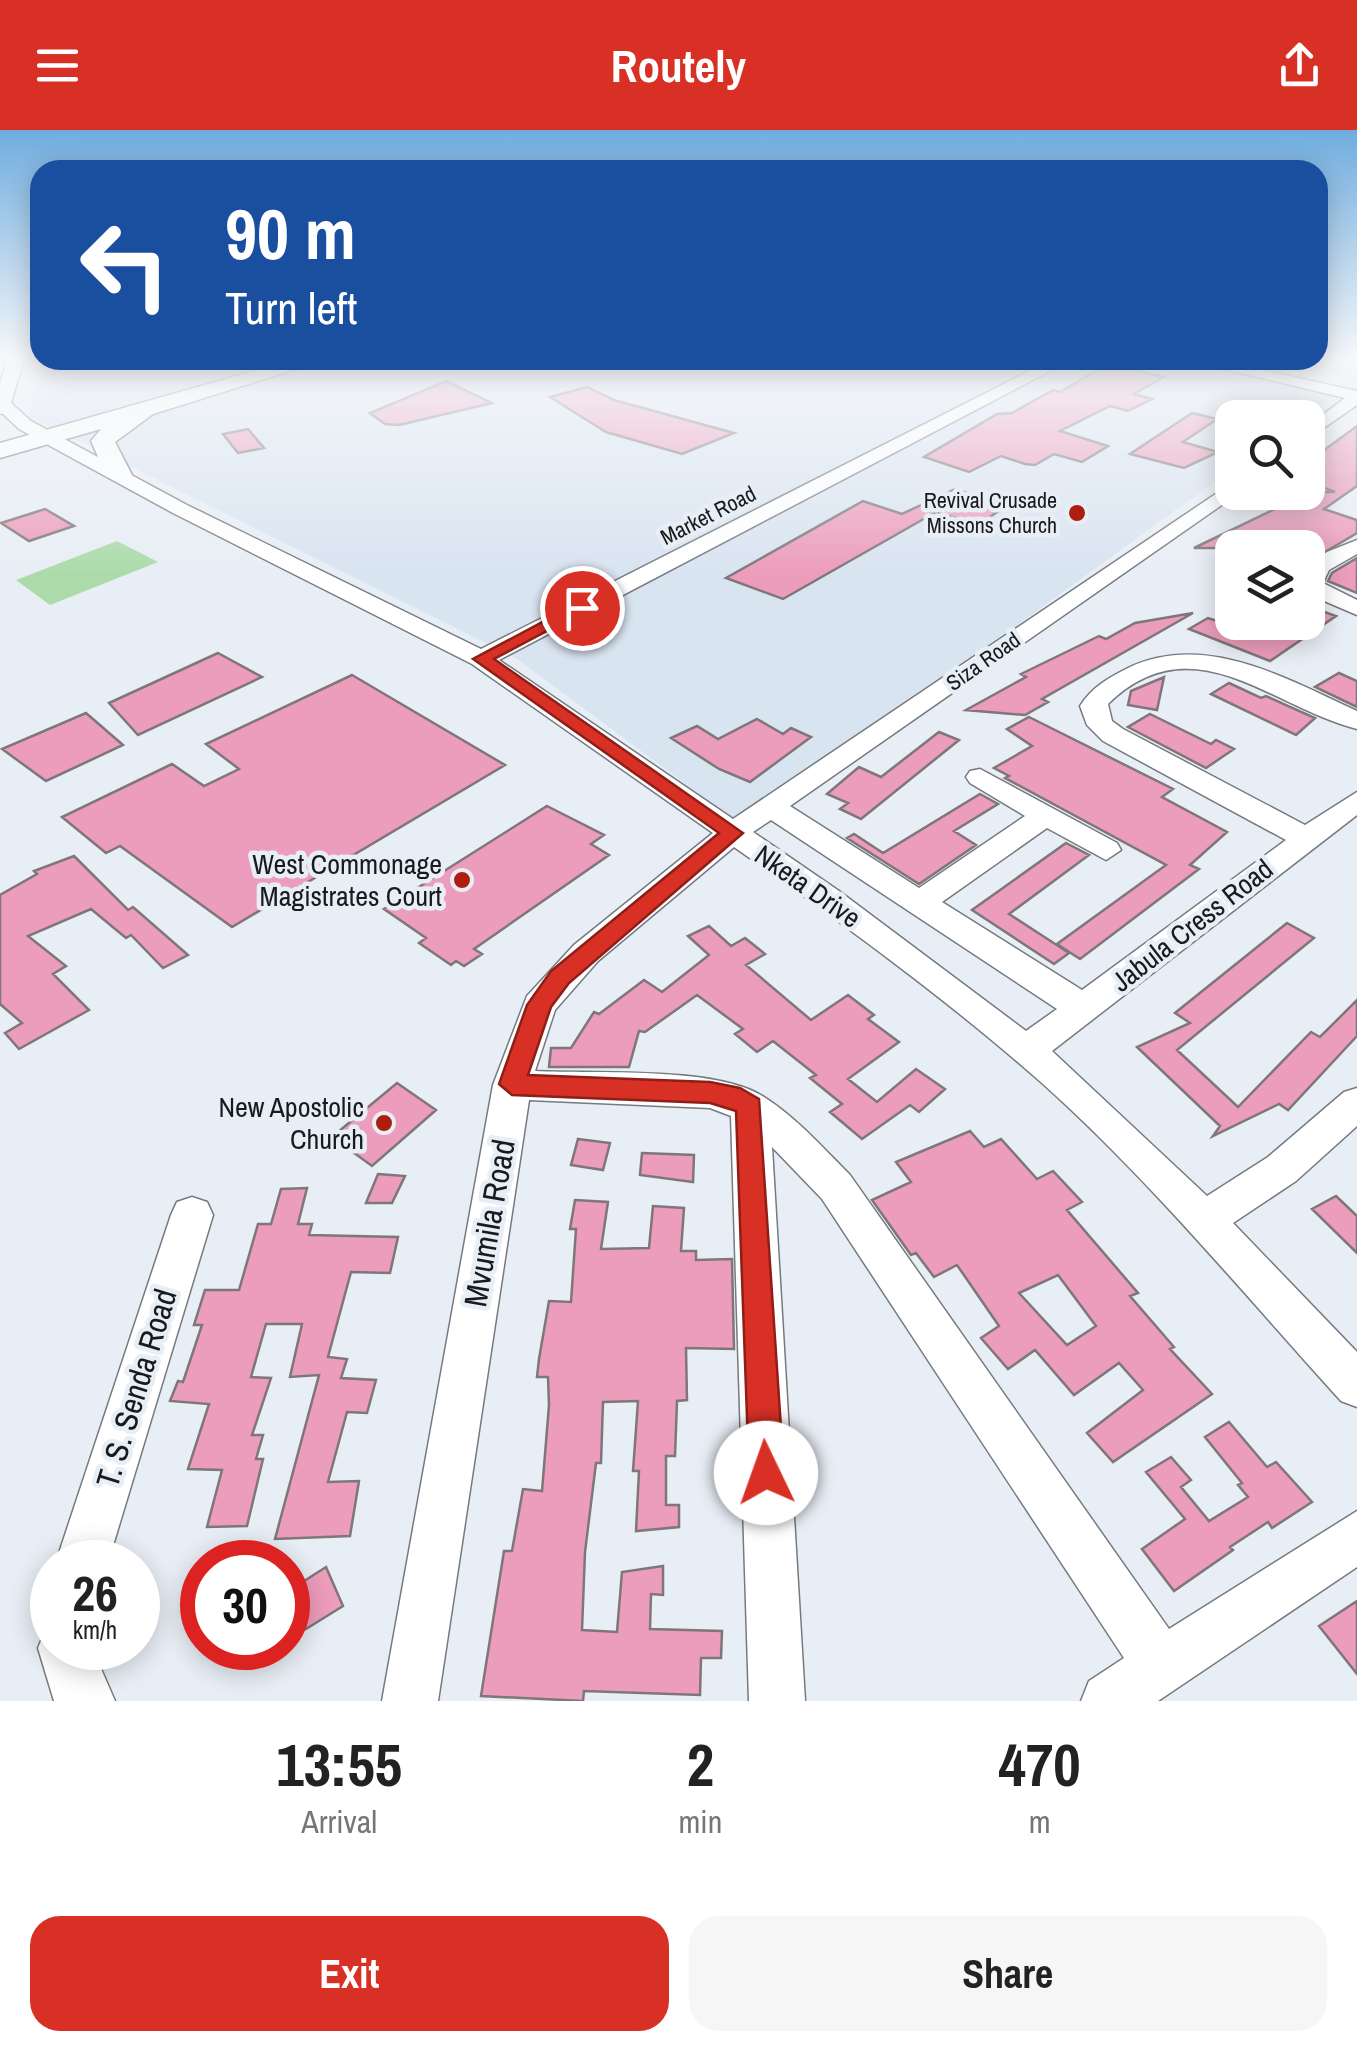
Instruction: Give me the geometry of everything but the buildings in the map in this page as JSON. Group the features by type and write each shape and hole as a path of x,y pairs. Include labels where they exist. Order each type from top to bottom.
{"main road":[{"path":"0,454 61,428"},
{"path":"0,443 64,428"},
{"path":"0,454 35,454 105,468 102,446 107,435 119,428"}],"street":[{"name":"Nketa Drive","path":"34,428 482,659 828,898 1027,1050 1204,1220 1357,1384"},
{"name":"Market Road","path":"482,659 930,428"},
{"name":"Siza Road","path":"732,833 1215,500"},
{"path":"1357,546 1321,565 1311,578 1312,585 1323,595 1357,608"},
{"path":"1304,838 1113,735 1100,725 1093,706 1098,696 1136,671 1191,659 1234,668 1357,721"},
{"path":"980,777 1106,850"},
{"name":"Jabula Cress Road","path":"1027,1050 1357,801"},
{"path":"771,807 1084,1009"},
{"path":"917,904 1046,815"},
{"name":"Mvumila Road","path":"410,1701 512,1084 540,1005 560,977 732,833"},
{"path":"512,1084 710,1093 730,1096 750,1106 836,1187 1163,1668"},
{"path":"1204,1220 1282,1169 1357,1103"},
{"path":"750,1106 777,1701"},
{"name":"T. S. Senda Road","path":"89,1540 192,1215"},
{"path":"1108,1701 1357,1537"},
{"path":"72,1670 78,1692 87,1701"}],"shaded area":[{"path":"54,428 1215,428 1215,481 901,710 734,820 516,658"}],"green space":[{"path":"117,541 158,562 50,605 16,580"}],"place":[{"name":"Revival Crusade Missons Church","path":"1077,513"},
{"name":"West Commonage Magistrates Court","path":"462,880"},
{"name":"New Apostolic Church","path":"384,1123"}],"route":[{"path":"582,608 482,659 732,833 560,977 540,1005 512,1084 710,1093 730,1096 750,1106 766,1473"}]}
